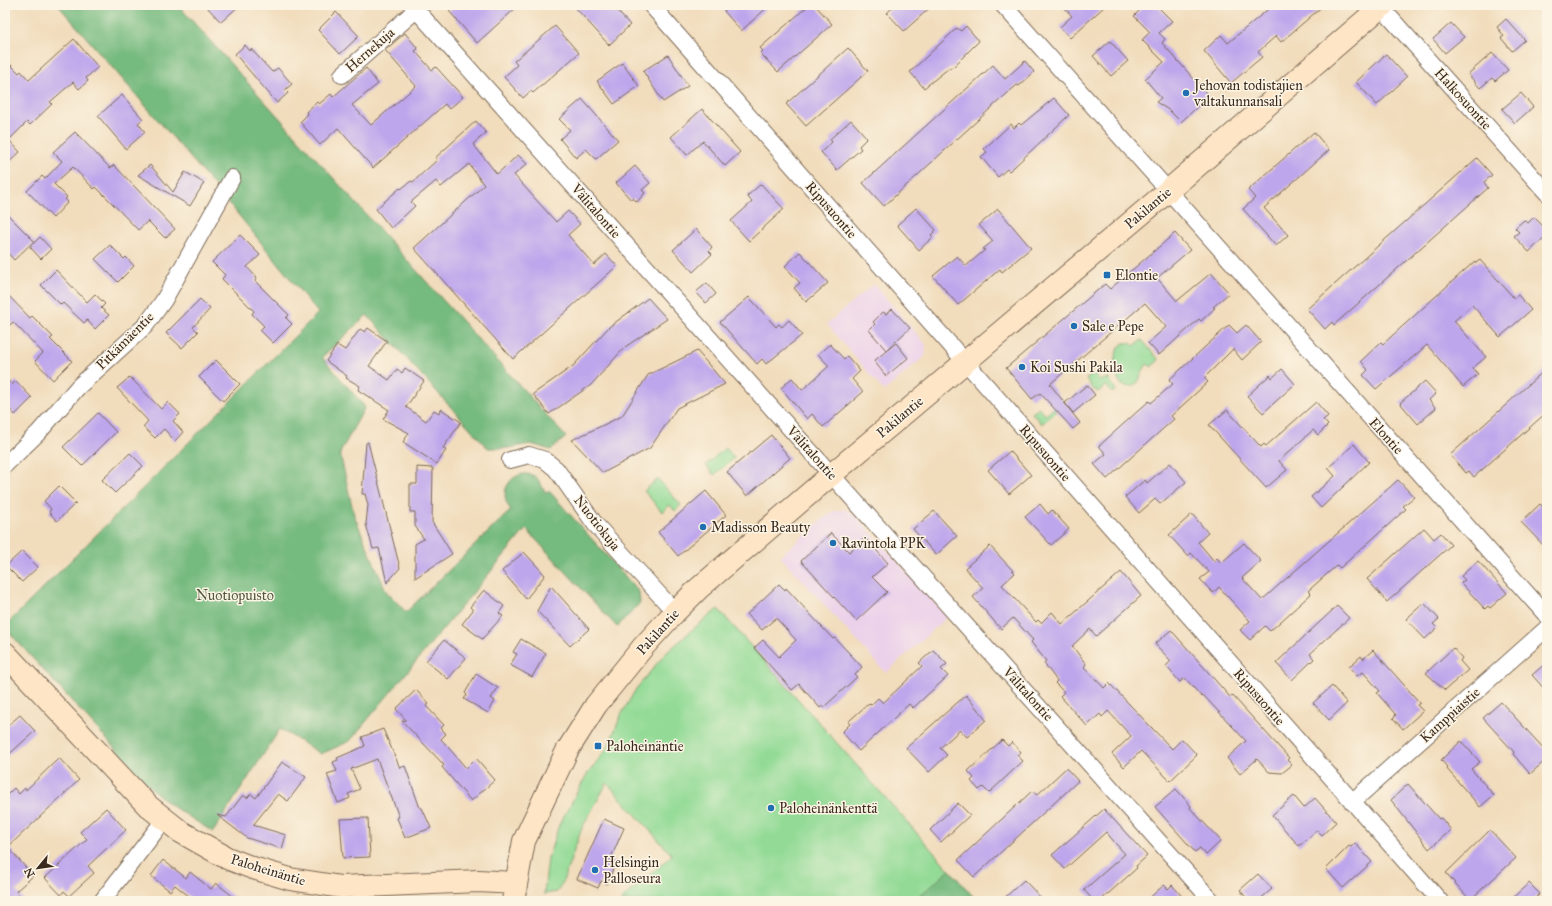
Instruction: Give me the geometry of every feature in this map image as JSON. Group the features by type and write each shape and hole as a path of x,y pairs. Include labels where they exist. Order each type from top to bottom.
{"main road":[{"name":"Pakilantie","path":"515,892 524,841 567,751 596,705 643,647 675,612 698,589 1168,191 1381,6"},
{"name":"Paloheinäntie","path":"5,654 148,806 164,820 203,845 227,858 253,868 299,881 341,887 478,882 515,892"}],"street":[{"name":"Ripusuontie","path":"651,5 1440,901"},
{"name":"Elontie","path":"1003,5 1547,616"},
{"name":"Halkosuontie","path":"1381,6 1547,193"},
{"name":"Hernekuja","path":"342,75 414,7"},
{"name":"Välitalontie","path":"414,7 1212,901"},
{"name":"Pitkämäentie","path":"5,465 38,432 78,387 146,325 164,300 232,178"},
{"name":"Nuotiokuja","path":"510,460 529,455 545,460 556,469 595,524 675,612"},
{"name":"Kamppiaistie","path":"1352,802 1547,628"},
{"path":"102,901 164,820"}],"shaded area":[{"path":"874,284 926,345 925,356 884,391 827,324"},
{"path":"837,510 847,510 856,516 947,617 886,673 780,556 829,514"}],"green space":[{"name":"Nuotiopuisto","path":"58,5 178,5 566,437 551,450 531,444 508,448 488,448 367,315 322,357 365,407 340,453 354,515 386,591 406,612 511,510 506,502 506,488 515,477 527,474 536,477 545,492 550,492 639,592 640,603 617,627 526,529 350,741 321,754 280,729 213,832 169,804 152,789 5,628 5,626 318,313 215,186"},
{"path":"1142,340 1159,360 1151,367 1148,364 1145,367 1137,384 1129,387 1122,385 1116,375 1114,364 1116,353 1123,343 1131,343 1134,346"},
{"path":"1094,374 1100,381 1108,378 1116,390 1112,393 1106,385 1098,392 1092,388 1086,379"},
{"path":"1062,400 1063,401 1055,409 1056,411 1042,424 1032,413 1039,408 1046,415"},
{"path":"725,448 734,458 714,475 706,465"},
{"path":"658,479 681,505 675,511 670,505 662,512 644,491"},
{"path":"718,609 977,901 620,901 672,855 607,783 582,828 562,884 557,892 544,894 548,858 559,825 586,776 608,747 621,715 636,689 664,655"},
{"path":"950,870 977,901 913,901"}],"building":[{"path":"205,5 240,5 221,22"},
{"path":"456,5 519,5 477,43 449,11"},
{"path":"573,5 612,5 630,25 609,45"},
{"path":"731,5 770,5 741,31 724,11"},
{"path":"809,5 815,5 832,24 778,72 763,56 761,53 763,51 760,48"},
{"path":"895,5 933,5 904,31 887,13"},
{"path":"1062,5 1106,5 1070,38 1060,27 1072,16"},
{"path":"1145,5 1156,5 1172,21 1159,33 1165,39 1162,43 1209,96 1181,122 1170,111 1156,102 1161,98 1145,79 1164,62 1142,40 1150,32 1134,16"},
{"path":"1273,5 1324,5 1281,42 1276,36 1258,52 1262,57 1231,83 1204,51 1221,35 1228,43"},
{"path":"336,12 359,36 340,54 318,30"},
{"path":"1506,19 1525,40 1512,51 1501,38 1504,36 1497,27"},
{"path":"1451,23 1464,37 1445,53 1433,39"},
{"path":"555,26 579,53 533,93 531,91 523,98 504,77 517,65 514,61"},
{"path":"966,26 979,41 953,67 949,68 924,88 910,72 957,28 961,31"},
{"path":"405,33 418,49 415,51 432,70 436,67 463,97 449,109 445,104 373,168 338,128 320,145 300,122 308,114 306,112 317,102 319,104 331,94 333,97 366,68 378,84 352,105 371,125 416,86 385,50"},
{"path":"74,39 98,67 86,78 88,81 79,89 73,82 50,102 52,104 30,125 27,122 9,140 20,152 5,166 5,59 19,73 21,71 29,80"},
{"path":"1110,41 1128,61 1111,76 1093,56"},
{"path":"245,45 250,51 251,49 272,72 278,68 292,84 285,90 288,93 277,103 235,54"},
{"path":"848,48 868,71 806,126 786,104"},
{"path":"1492,53 1508,70 1495,81 1492,78 1480,88 1468,74"},
{"path":"1386,54 1407,77 1377,105 1356,82"},
{"path":"668,55 688,86 663,102 643,71"},
{"path":"1025,61 1034,72 1019,86 1017,85 1002,98 884,206 863,183 993,65 1005,79"},
{"path":"622,63 639,86 614,104 597,81"},
{"path":"1521,93 1533,107 1515,123 1502,109"},
{"path":"122,95 143,119 138,123 145,132 126,149 98,116"},
{"path":"1054,98 1069,115 1014,167 1009,171 1007,169 998,177 981,157 987,152 984,149 1011,124 1014,128 1019,123 1021,125"},
{"path":"582,99 618,140 596,159 586,149 576,158 560,139 570,130 559,119"},
{"path":"702,109 740,152 725,166 703,141 687,155 671,137"},
{"path":"851,120 867,138 859,146 861,149 837,170 821,152 832,142 830,139"},
{"path":"476,121 486,133 473,144 497,174 518,155 527,164 514,175 556,222 568,211 580,224 568,235 594,265 606,254 617,266 513,359 414,248 484,185 469,164 441,187 436,181 411,202 415,206 391,228 376,209 400,188 401,189 411,181 413,182 437,160 435,158"},
{"path":"75,132 110,168 114,165 175,229 165,238 148,221 138,230 96,187 94,189 73,167 54,184 67,197 65,199 68,202 53,218 27,191 42,176 45,179 62,161 53,152"},
{"path":"1314,132 1329,150 1264,208 1288,235 1276,246 1243,209 1255,198 1248,190"},
{"path":"1477,158 1492,175 1484,182 1488,188 1334,325 1332,322 1325,329 1307,309"},
{"path":"150,165 173,192 185,172 204,183 190,206 138,175"},
{"path":"635,166 650,183 642,190 645,193 637,202 633,198 631,200 616,183"},
{"path":"761,184 784,209 749,241 731,221 752,202 747,196"},
{"path":"916,208 936,230 931,235 933,237 919,250 897,225"},
{"path":"998,209 1031,248 1002,272 1000,269 958,305 933,276 957,256 966,266 985,250 983,249 993,241 979,225"},
{"path":"5,212 34,241 14,260 5,250"},
{"path":"1534,217 1547,230 1547,235 1529,252 1514,236 1519,232 1515,228 1524,220 1528,223"},
{"path":"696,229 712,247 709,251 712,254 693,272 673,250"},
{"path":"1175,233 1190,250 1157,278 1177,301 1211,273 1229,293 1213,307 1215,308 1201,321 1199,319 1159,355 1148,343 1166,327 1145,303 1050,384 1080,423 1073,429 1040,393 1032,399 1006,368 1105,284 1110,289"},
{"path":"240,235 260,255 247,267 257,278 255,281 289,315 286,318 292,324 273,343 260,330 264,326 252,314 254,311 222,279 225,275 212,262"},
{"path":"40,237 51,249 41,259 30,247"},
{"path":"110,245 124,259 126,257 134,266 118,282 95,259"},
{"path":"800,252 828,283 806,302 794,288 800,283 785,266"},
{"path":"1480,260 1514,298 1518,295 1531,310 1500,337 1472,305 1454,321 1486,357 1473,368 1478,374 1463,387 1427,345 1376,389 1363,375 1368,370 1361,361 1381,342 1383,344 1475,261 1476,263"},
{"path":"56,270 87,302 95,294 105,304 101,308 109,315 95,329 87,320 84,323 63,303 61,305 41,285"},
{"path":"707,283 716,294 706,303 696,292"},
{"path":"5,292 30,318 32,316 53,337 50,339 72,361 53,380 35,361 43,353 13,322 5,330"},
{"path":"749,297 776,327 779,324 782,327 789,320 802,335 766,364 762,359 757,364 720,322"},
{"path":"648,298 667,319 625,347 591,385 549,414 533,394 573,366 609,327"},
{"path":"200,299 210,309 193,327 198,332 182,348 166,333"},
{"path":"892,309 910,328 886,350 869,330 875,324 873,322 883,312 886,314"},
{"path":"1229,325 1237,333 1246,325 1261,342 1242,360 1233,349 1204,378 1208,382 1171,416 1174,419 1107,479 1094,464 1106,454 1099,446 1149,401 1151,403 1173,384 1169,380"},
{"path":"368,328 387,341 369,366 389,380 397,369 402,373 405,368 424,381 406,407 426,421 434,410 439,413 441,409 461,422 443,448 446,450 437,464 403,442 409,433 383,419 389,410 358,390 360,386 346,378 347,376 326,361 337,345 345,350 360,329 365,332"},
{"path":"896,343 908,358 886,376 874,361"},
{"path":"830,344 844,359 847,356 860,371 852,379 863,392 823,427 812,414 807,419 781,388 792,378 802,390 829,366 818,354"},
{"path":"697,351 725,384 677,408 650,448 603,473 572,440 622,416 648,375"},
{"path":"216,360 240,384 223,401 199,377"},
{"path":"1547,368 1547,412 1474,477 1469,471 1466,473 1450,455"},
{"path":"1282,369 1295,384 1263,413 1247,396 1270,375 1272,378"},
{"path":"5,377 12,385 16,381 32,398 15,415 5,404"},
{"path":"130,377 161,409 168,402 180,414 173,421 183,432 175,441 164,429 155,438 143,427 148,421 117,388"},
{"path":"1425,381 1436,393 1429,400 1436,408 1418,424 1400,403"},
{"path":"1087,385 1095,395 1073,413 1065,403"},
{"path":"1316,402 1328,416 1323,420 1328,425 1318,435 1313,430 1279,461 1287,470 1266,488 1209,425 1227,410 1261,447 1264,444 1266,446"},
{"path":"98,413 116,432 82,466 63,447"},
{"path":"771,435 790,458 747,496 727,472"},
{"path":"368,442 400,568 387,583 379,548 373,549 366,524 368,505 365,494 362,494 366,443"},
{"path":"1354,444 1369,462 1321,508 1311,497 1335,476 1328,468"},
{"path":"1010,451 1031,475 1009,494 988,470"},
{"path":"130,453 143,466 115,493 102,480"},
{"path":"1170,463 1186,482 1160,504 1155,499 1139,513 1125,497 1145,480 1147,483"},
{"path":"417,467 433,468 432,522 452,554 415,578 415,544 424,539 415,526 415,512 410,512 410,484 417,484"},
{"path":"1398,480 1414,497 1403,506 1406,509 1340,568 1337,565 1308,591 1311,594 1270,631 1265,626 1250,640 1240,630 1250,621 1219,587 1213,593 1200,579 1209,572 1191,553 1188,556 1169,535 1192,514 1208,533 1198,542 1214,561 1217,558 1221,563 1244,543 1261,561 1242,578 1262,600"},
{"path":"59,486 76,503 57,521 49,512 51,509 44,501"},
{"path":"706,491 726,515 678,556 658,532"},
{"path":"1040,504 1048,514 1052,510 1069,529 1051,545 1025,517"},
{"path":"1540,504 1547,511 1547,549 1521,522"},
{"path":"934,511 957,536 936,555 913,529"},
{"path":"1424,528 1434,539 1441,533 1451,545 1387,602 1367,579"},
{"path":"831,533 849,552 865,538 888,563 872,577 887,592 856,621 801,561"},
{"path":"990,546 1015,573 1002,585 1036,622 1038,620 1041,623 1052,612 1062,624 1121,572 1141,596 1096,636 1090,629 1072,646 1086,664 1084,667 1104,688 1109,683 1172,749 1182,739 1197,755 1170,781 1141,751 1124,767 1112,754 1131,736 1108,711 1102,717 1100,714 1087,726 1060,696 1064,692 1055,683 1057,681 1044,663 1046,661 1031,642 1033,640 1013,618 1001,629 973,597 983,588 965,568"},
{"path":"22,551 38,567 22,582 6,566"},
{"path":"524,552 545,575 526,599 502,571"},
{"path":"1478,561 1507,593 1490,608 1488,606 1485,609 1461,583 1465,580 1461,576"},
{"path":"779,584 785,590 786,588 833,639 835,638 862,667 855,675 857,677 824,707 822,706 820,708 799,684 792,690 754,648 763,640 779,657 796,640 776,618 762,630 747,614"},
{"path":"551,586 589,629 570,646 537,611"},
{"path":"484,590 504,606 499,613 503,616 482,639 462,624 473,610 470,607"},
{"path":"1424,603 1439,619 1433,624 1437,628 1425,639 1406,619"},
{"path":"1337,606 1349,618 1310,654 1314,659 1292,680 1276,663"},
{"path":"1171,630 1230,697 1232,695 1289,758 1287,760 1292,765 1282,773 1269,772 1257,759 1240,774 1227,758 1246,741 1185,678 1180,682 1166,666 1171,661 1155,644"},
{"path":"521,639 546,653 532,677 510,665 517,654 513,652"},
{"path":"444,640 466,658 448,679 426,661"},
{"path":"1453,648 1462,658 1460,661 1468,670 1445,690 1426,673"},
{"path":"933,650 947,664 941,669 948,676 913,708 909,704 859,751 842,732 850,724 848,722 869,703 871,705 878,698 883,703 922,666 919,663"},
{"path":"1373,650 1420,703 1417,705 1423,711 1403,729 1393,718 1396,715 1377,693 1380,691 1363,672 1357,676 1349,667 1361,656 1363,659"},
{"path":"1547,662 1547,692 1532,675"},
{"path":"476,674 498,688 491,698 495,701 488,713 464,699 467,695 465,693"},
{"path":"1332,686 1347,703 1329,720 1313,703"},
{"path":"416,690 429,704 426,706 444,725 441,728 446,734 441,739 466,768 476,758 495,780 471,801 442,767 444,765 402,721 406,720 396,709"},
{"path":"966,695 986,720 967,737 960,730 940,748 947,755 929,772 906,748"},
{"path":"1501,702 1547,752 1547,759 1530,774 1513,754 1514,752 1483,718"},
{"path":"20,715 35,731 5,758 5,728"},
{"path":"383,729 400,768 405,766 420,808 422,808 431,828 405,838 397,818 399,817 377,759 351,769 360,789 348,794 350,798 338,803 327,774 337,771 333,762 338,760 337,758 365,746 362,737"},
{"path":"1002,740 1008,746 1012,742 1021,752 1017,755 1023,761 989,793 983,787 979,790 971,781 974,778 968,771"},
{"path":"1461,741 1480,762 1471,769 1494,795 1480,807 1446,768 1447,767 1441,760"},
{"path":"59,758 79,780 8,847 33,876 16,891 25,901 5,901 5,797 14,788 19,794 25,788 26,790"},
{"path":"282,762 306,777 288,801 278,794 253,825 286,835 282,849 247,838 217,815 226,817 243,795 247,798 251,794 256,798"},
{"path":"1066,768 1078,781 974,877 958,860 1032,791 1037,795"},
{"path":"1408,784 1439,819 1441,818 1451,830 1429,849 1391,800"},
{"path":"1176,789 1191,806 1190,808 1221,841 1206,855 1200,848 1195,852 1155,807"},
{"path":"1294,796 1304,808 1315,798 1336,822 1322,835 1317,830 1299,846 1272,815"},
{"path":"958,803 970,815 941,842 930,830"},
{"path":"106,808 126,830 88,866 94,873 69,896 64,891 61,895 45,878 87,839 80,832"},
{"path":"1104,809 1147,856 1136,866 1137,868 1100,901 1094,901 1084,890 1125,854 1106,832 1065,869 1052,855"},
{"path":"368,818 370,857 343,858 340,819"},
{"path":"604,819 624,828 610,860 616,862 607,884 601,881 598,888 577,879"},
{"path":"1490,830 1516,858 1470,900 1446,873"},
{"path":"1355,843 1372,862 1343,888 1326,869 1349,846 1351,847"},
{"path":"163,860 186,878 190,872 211,889 216,883 239,901 195,901 175,885 170,891 151,876"},
{"path":"1258,874 1272,889 1258,901 1249,901 1240,890"},
{"path":"1024,880 1044,901 1001,901"},
{"path":"1529,883 1540,894 1532,901 1509,901"},
{"path":"1164,885 1168,889 1172,885 1186,901 1146,901"}],"place":[{"name":"Jehovan todistajien valtakunnansali","path":"1186,93"},
{"name":"Elontie","path":"1107,275"},
{"name":"Sale e Pepe","path":"1074,326"},
{"name":"Koi Sushi Pakila","path":"1022,367"},
{"name":"Madisson Beauty","path":"703,527"},
{"name":"Ravintola PPK","path":"833,543"},
{"name":"Paloheinäntie","path":"598,746"},
{"name":"Paloheinänkenttä","path":"771,808"},
{"name":"Helsingin Palloseura","path":"595,870"}]}
